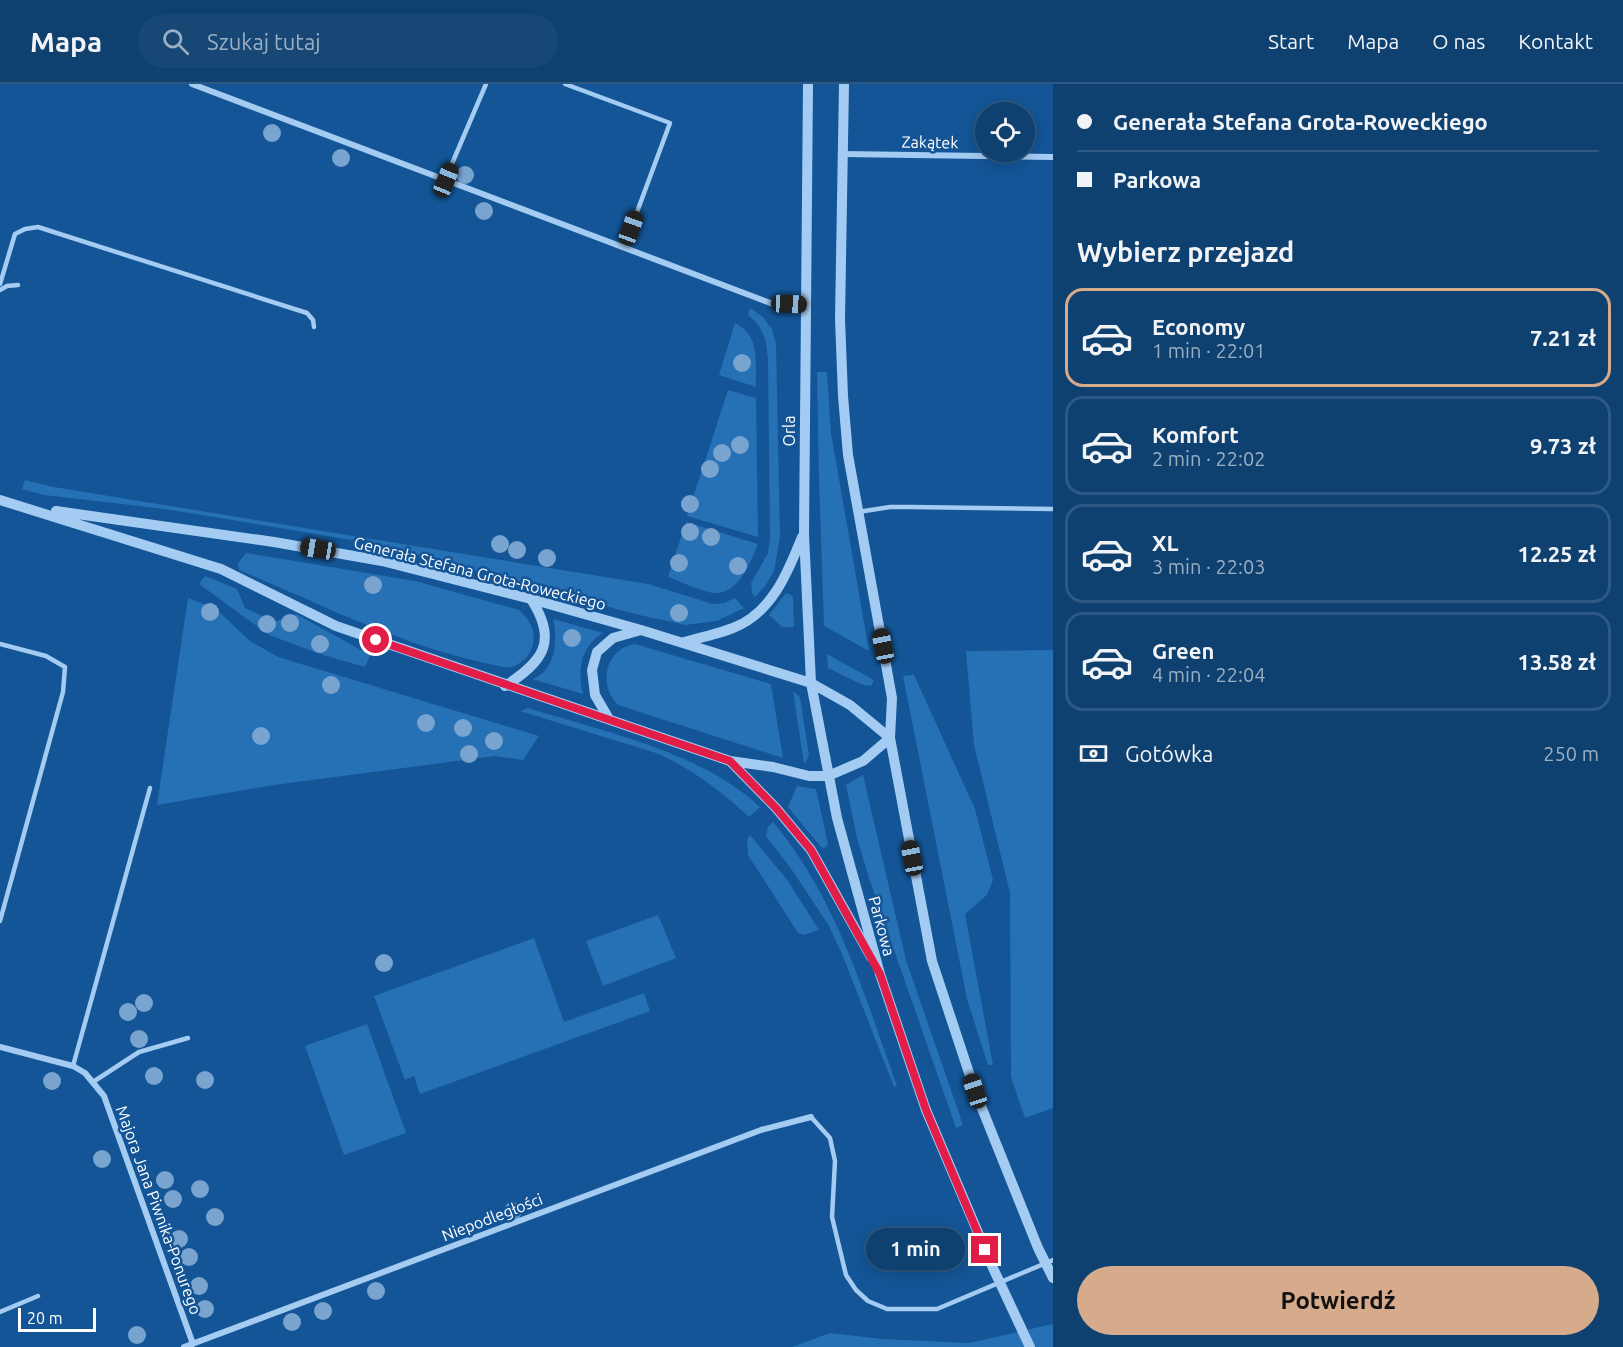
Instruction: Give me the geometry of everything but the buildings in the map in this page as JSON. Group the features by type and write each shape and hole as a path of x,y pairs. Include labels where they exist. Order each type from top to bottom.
{"street":[{"path":"192,84 773,304 804,304"},
{"name":"Orla","path":"808,84 804,304 804,534 811,682 828,776"},
{"path":"844,84 840,319 843,396 848,455 892,698 890,738 932,961 975,1091 1038,1248 1053,1278"},
{"name":"Zakątek","path":"843,154 1053,157"},
{"name":"Generała Stefana Grota-Roweckiego","path":"0,500 221,569 336,626 505,686 730,761 773,767 809,777 828,776"},
{"name":"Generała Stefana Grota-Roweckiego","path":"27,507 274,542 382,561 531,599 684,642 811,682 850,705 890,738"},
{"path":"684,642 735,627 759,612 771,599 790,569 804,534"},
{"path":"505,686 532,667 541,656 546,632 543,620 531,599"},
{"path":"609,719 595,695 592,670 597,652 613,638 641,630"},
{"path":"828,776 863,761 890,738"},
{"path":"730,761 776,808 811,850 880,974"},
{"name":"Parkowa","path":"828,776 837,818 880,974 926,1110 993,1268 1030,1347"},
{"name":"Majora Jana Piwnika-Ponurego","path":"0,1047 73,1066 93,1082 104,1096 193,1344"},
{"name":"Niepodległości","path":"184,1347 761,1130 811,1118"}],"lane":[{"path":"446,180 486,84"},
{"path":"565,84 670,123 624,247"},
{"path":"0,284 15,234 25,229 38,227 307,313 313,320 314,327"},
{"path":"0,290 7,286 18,285"},
{"path":"858,512 900,507 1053,509"},
{"path":"0,644 46,656 65,667 63,692 0,921"},
{"path":"73,1066 150,788"},
{"path":"93,1082 140,1052 188,1038"},
{"path":"811,1118 830,1138 836,1161 832,1217 846,1275 856,1290 868,1301 887,1309 937,1309 1053,1260"},
{"path":"0,1312 38,1296"}],"shaded area":[{"path":"750,308 771,326 776,344 780,537 774,571 755,597 751,583 768,553 770,539 768,359 763,334 748,315"},
{"path":"735,323 743,328 753,342 756,359 756,387 719,375"},
{"path":"817,372 827,372 831,433 869,651 824,626"},
{"path":"728,390 756,398 758,537 687,516"},
{"path":"25,480 54,487 648,584 713,604 724,603 735,598 744,608 717,621 685,625 635,614 382,545 165,509 44,495 22,489"},
{"path":"686,522 758,544 744,575 732,587 725,591 712,593 668,577"},
{"path":"246,553 415,581 519,610 531,626 534,634 533,645 525,659 509,667 500,667 425,646 362,623 239,570 238,563"},
{"path":"205,576 237,589 245,608 274,622 296,614 370,655 365,667 323,655 269,635 199,584"},
{"path":"786,593 793,598 794,627 782,627 769,615"},
{"path":"188,598 215,608 250,641 278,657 539,736 523,760 495,756 274,785 157,805"},
{"path":"553,619 603,633 590,645 582,660 580,677 583,694 532,679 540,675 551,662 555,644"},
{"path":"635,644 771,684 783,758 618,705 608,688 608,668 617,652"},
{"path":"1053,650 1053,1108 1025,1118 1011,1077 1010,893 974,745 966,651"},
{"path":"827,654 874,680 871,686 863,685 828,668"},
{"path":"914,675 975,809 993,880 987,895 965,914 993,1065 988,1065 967,999 903,676"},
{"path":"793,691 800,697 809,756 804,764"},
{"path":"528,708 619,735 681,758 736,788 760,807 749,817 705,781 669,759 520,711"},
{"path":"863,775 906,960 963,1125 956,1128 857,838 846,785"},
{"path":"797,786 816,789 828,844 825,848 821,847 788,807"},
{"path":"773,822 795,851 832,915 847,948 897,1086 894,1087 829,926 792,870 766,836 768,827"},
{"path":"750,835 788,881 819,930 804,935 798,933 748,855 747,840"},
{"path":"658,915 676,958 603,986 586,941"},
{"path":"534,938 564,1022 644,993 650,1011 420,1094 414,1076 405,1080 374,996"},
{"path":"367,1024 406,1133 344,1155 305,1046"},
{"path":"1053,1324 1053,1347 792,1347 830,1333 882,1339 969,1343"}],"route":[{"path":"376,640 505,686 730,761 776,808 811,850 880,974 926,1110 985,1250"}]}
